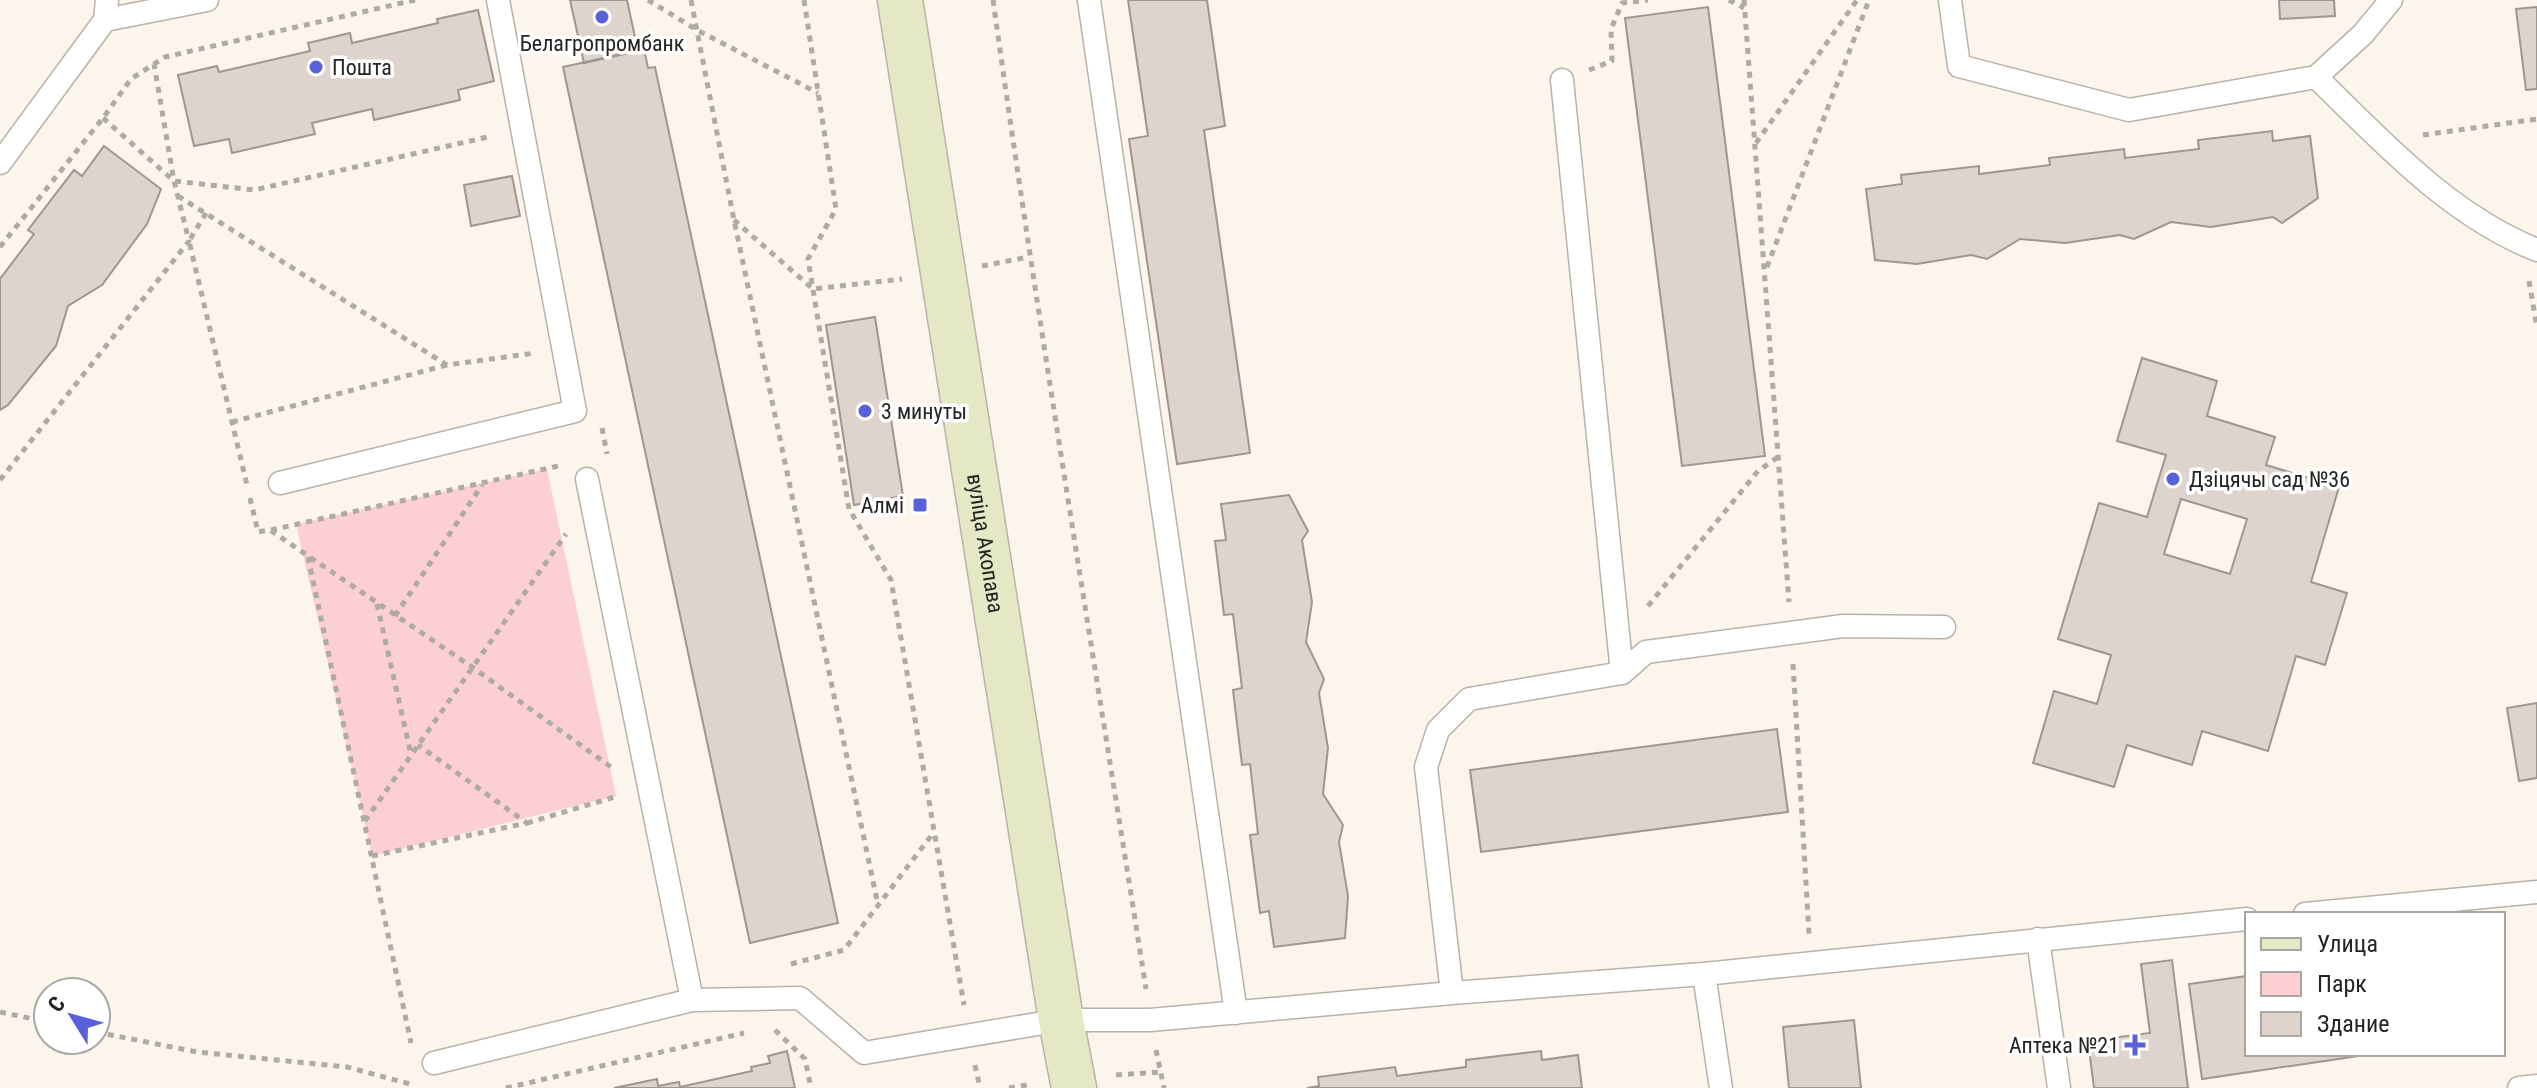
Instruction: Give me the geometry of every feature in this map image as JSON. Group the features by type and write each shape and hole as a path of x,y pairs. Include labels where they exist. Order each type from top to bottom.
{"main road":[{"name":"вуліца Акопава","path":"900,0 1073,1082"}],"lane":[{"path":"0,163 106,10 207,0"},
{"path":"280,483 575,411 498,0"},
{"path":"1089,0 1236,1013"},
{"path":"1950,0 1959,66 2129,110 2316,77 2363,34 2391,0"},
{"path":"2316,77 2428,185 2512,240 2530,247"},
{"path":"1562,80 1622,673"},
{"path":"579,471 594,510 692,1000"},
{"path":"1452,993 1426,767 1438,730 1469,699 1622,673 1646,652 1843,626 1944,627"},
{"path":"2326,912 2537,892"},
{"path":"423,1066 692,1000 800,998 864,1053 1061,1020 1150,1020 1704,974 2245,919"},
{"path":"2038,939 2059,1088"},
{"path":"1704,974 1721,1088"},
{"path":"2519,1088 2537,1086"}],"path":[{"path":"0,247 131,79 165,57 415,0"},
{"path":"648,0 697,30 818,94"},
{"path":"691,0 878,906"},
{"path":"804,0 836,209 808,259 849,509 891,580 980,1088"},
{"path":"993,0 1028,257 1070,503 1150,1020 1164,1088"},
{"path":"1612,61 1611,29 1622,3 1648,0"},
{"path":"1729,0 1745,9"},
{"path":"1744,0 1791,633 1811,963"},
{"path":"1755,144 1857,0"},
{"path":"1765,272 1869,0"},
{"path":"154,64 174,181 258,532 482,485 579,471"},
{"path":"103,118 174,181 254,190 483,138"},
{"path":"2381,141 2537,119"},
{"path":"178,195 447,365"},
{"path":"0,480 189,241 206,213"},
{"path":"734,220 813,289"},
{"path":"2530,247 2537,327"},
{"path":"232,422 447,365 562,348"},
{"path":"364,822 562,537 614,494 601,425"},
{"path":"595,456 607,453"},
{"path":"1619,642 1758,471 1778,456"},
{"path":"395,616 482,485"},
{"path":"270,530 472,667 613,768"},
{"path":"308,557 412,1056"},
{"path":"377,604 411,755"},
{"path":"418,745 527,823"},
{"path":"372,856 527,823 649,786"},
{"path":"780,967 844,950 934,832"},
{"path":"0,1012 32,1019"},
{"path":"772,1026 805,1059 811,1088"},
{"path":"506,1088 757,1030"},
{"path":"112,1035 197,1052 347,1067 413,1084 423,1066"},
{"path":"1009,1088 1161,1072"}],"green space":[{"path":"547,469 616,796 372,856 296,524"}],"building":[{"name":"Белагропромбанк","path":"570,0 627,0 638,51 584,63"},
{"path":"1128,0 1207,0 1225,126 1204,130 1250,453 1177,464 1129,139 1148,136"},
{"path":"2279,0 2334,0 2335,16 2280,19"},
{"path":"1708,7 1765,456 1682,466 1625,18"},
{"path":"2537,7 2537,89 2526,90 2516,9"},
{"path":"478,10 494,81 458,90 460,100 374,120 372,109 312,123 315,134 232,153 229,139 194,146 178,75 217,66 219,72 310,51 308,43 350,33 352,43 438,23 437,19"},
{"path":"644,49 648,68 655,67 838,923 750,943 563,67"},
{"path":"2272,131 2273,141 2310,136 2318,198 2282,223 2273,217 2211,227 2171,222 2134,239 2120,235 2065,243 2020,239 1987,259 1971,255 1917,264 1875,260 1866,189 1902,184 1901,175 1979,166 1979,174 2050,165 2049,158 2124,149 2125,158 2199,149 2198,140"},
{"path":"104,146 161,189 147,224 102,285 68,306 56,346 8,405 0,410 0,279 34,234 28,230 74,170 82,176"},
{"path":"512,176 520,216 471,226 464,185"},
{"name":"3 минуты","path":"875,317 903,496 854,505 826,325"},
{"path":"2142,358 2217,381 2207,416 2275,437 2266,465 2339,487 2311,582 2347,593 2325,665 2296,656 2268,751 2202,731 2192,765 2127,745 2114,787 2033,763 2054,691 2097,704 2111,655 2058,639 2099,503 2147,517 2166,455 2117,441","holes":["2181,499 2247,519 2230,574 2164,554"]},
{"path":"1289,495 1308,531 1302,540 1312,602 1306,642 1324,679 1319,693 1328,748 1323,794 1343,825 1339,842 1348,896 1345,938 1274,947 1269,911 1260,913 1250,835 1258,834 1250,764 1242,765 1233,690 1242,688 1233,614 1224,615 1215,541 1226,540 1221,504"},
{"path":"2537,703 2537,778 2519,781 2507,708"},
{"path":"1777,729 1788,812 1481,852 1470,770"},
{"path":"2172,960 2188,1088 2094,1088 2088,1041 2150,1033 2141,964"},
{"path":"2245,976 2245,1056 2358,1056 2202,1079 2189,984"},
{"path":"1854,1020 1861,1088 1789,1088 1783,1027"},
{"path":"787,1051 795,1088 614,1088 657,1079 658,1086 679,1082 680,1087 752,1071 751,1067 770,1063 768,1056"},
{"path":"1541,1051 1542,1060 1578,1055 1582,1088 1307,1088 1319,1086 1318,1077 1395,1067 1397,1076 1466,1067 1466,1060"}],"place":[{"name":"Белагропромбанк","path":"602,17"},
{"name":"Пошта","path":"316,67"},
{"name":"3 минуты","path":"865,411"},
{"name":"Дзіцячы сад №36","path":"2173,479"},
{"name":"Алмі","path":"920,505"},
{"name":"Аптека №21","path":"2135,1045"}]}
